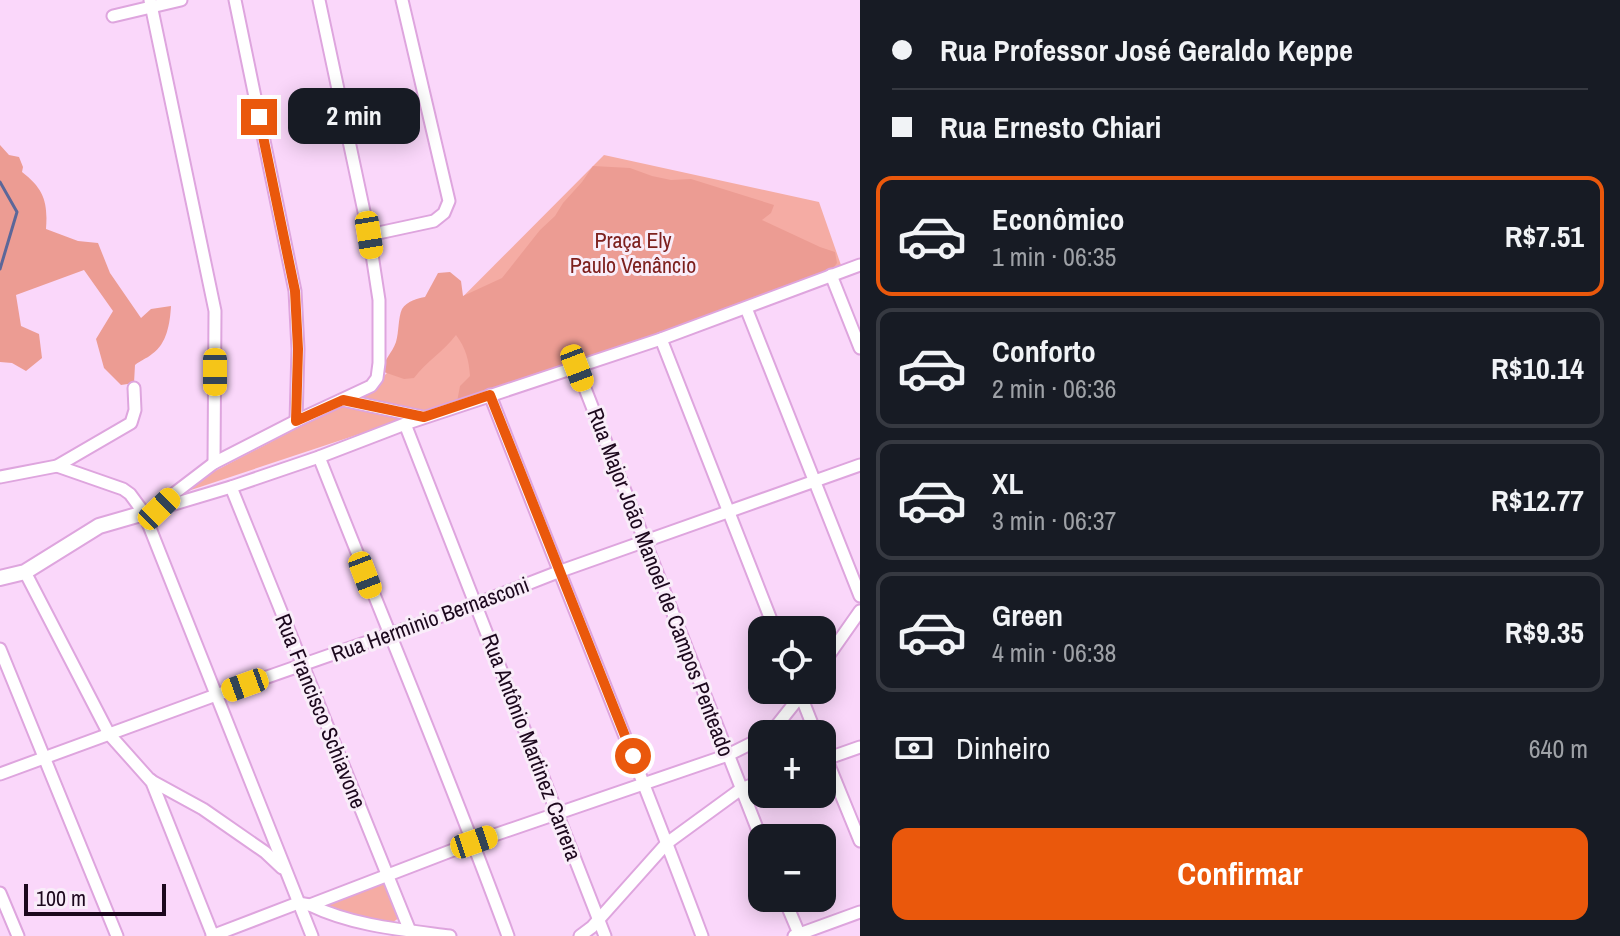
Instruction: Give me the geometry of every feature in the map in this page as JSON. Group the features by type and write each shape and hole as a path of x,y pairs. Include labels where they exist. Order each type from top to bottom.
{"street":[{"path":"113,16 150,3 181,0"},
{"path":"235,0 295,291 298,349 296,421"},
{"path":"152,511 214,463 371,386 377,378 379,300 369,235 319,0"},
{"path":"369,235 434,221 444,213 449,201 402,0"},
{"path":"150,3 215,311 214,463"},
{"path":"0,578 25,572 99,526 319,457 424,417 661,339 860,265"},
{"path":"831,275 860,348"},
{"path":"746,308 860,596"},
{"path":"661,339 770,616"},
{"name":"Rua Major João Manoel de Campos Penteado","path":"577,368 755,824"},
{"path":"0,477 57,466 131,423 135,410 134,388"},
{"path":"490,395 702,936"},
{"path":"343,400 424,417"},
{"name":"Rua Antônio Martinez Carrera","path":"405,424 605,936"},
{"path":"319,457 474,842 508,936"},
{"name":"Rua Herminio Bernasconi","path":"0,774 860,465"},
{"path":"57,466 123,489 152,511 216,695 286,872 304,904 312,936"},
{"name":"Rua Francisco Schiavone","path":"231,487 411,934"},
{"path":"25,572 109,734 150,780 203,809 265,852 286,872"},
{"path":"836,645 860,611"},
{"path":"0,649 117,936"},
{"path":"150,780 213,936 728,755 748,745"},
{"path":"836,752 860,747"},
{"path":"836,785 860,841"},
{"path":"580,936 592,927 667,843 748,786"},
{"path":"0,893 18,936"},
{"path":"304,904 329,914 411,934 450,936"},
{"path":"789,912 797,935 860,912"}],"green space":[{"path":"0,145 9,155 19,157 22,172 40,190 45,204 46,229 78,241 98,243 110,273 141,318 151,309 171,306 164,339 157,350 135,365 134,383 121,385 104,368 96,339 113,311 84,270 16,295 21,326 39,334 42,358 26,371 12,363 0,362"},
{"name":"Praça Ely Paulo Venâncio","path":"604,155 819,202 842,268 188,491 186,488 194,482 370,390"},
{"name":"Praça Ely Paulo Venâncio","path":"593,166 630,168 671,180 691,179 774,205 771,213 762,220 835,252 837,263 832,270 665,336 457,402 460,386 470,376 466,355 456,335 414,378 404,379 381,371 396,342 402,309 410,302 425,297 438,273 450,272 461,281 463,296 502,278"},
{"path":"384,878 402,916 393,922 324,905"}],"waterway":[{"path":"0,182 17,212 0,269"}],"route":[{"path":"259,117 295,291 298,349 296,421 343,400 424,417 490,395 633,756"}]}
